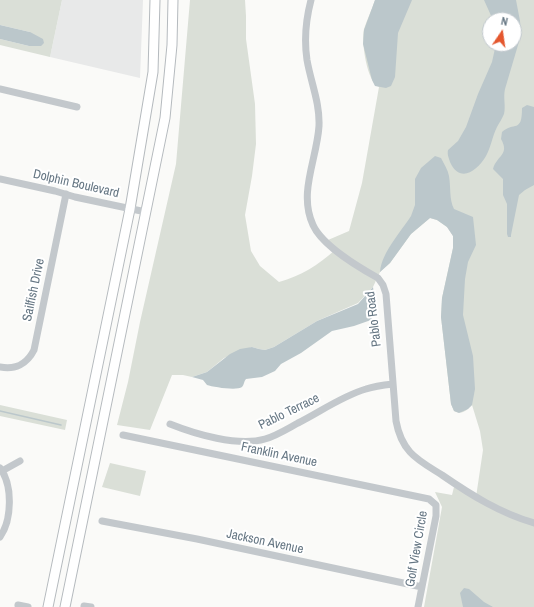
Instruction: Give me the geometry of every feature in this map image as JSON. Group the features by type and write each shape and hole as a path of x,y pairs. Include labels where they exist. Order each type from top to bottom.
{"main road":[{"path":"48,607 130,209 152,72 155,0"},
{"path":"65,607 165,118 172,45 173,0"},
{"path":"94,383 110,386"},
{"path":"59,553 75,557"}],"street":[{"name":"Pablo Road","path":"311,0 306,22 306,50 307,61 317,100 319,125 318,138 307,189 308,212 315,229 326,243 378,278 383,285 386,294 398,429 405,446 420,460 481,501 509,515 534,524"},
{"path":"0,89 77,107"},
{"name":"Dolphin Boulevard","path":"0,178 146,212"},
{"name":"Sailfish Drive","path":"0,367 8,368 20,366 28,360 34,350 66,194"},
{"name":"Pablo Terrace","path":"170,424 192,432 231,440 246,442 255,441 271,437 365,389 393,384"},
{"name":"Franklin Avenue","path":"123,435 429,499"},
{"path":"0,537 4,529 9,504 8,486 1,470 20,460"},
{"name":"Golf View Circle","path":"418,607 436,516 436,505 429,499"},
{"name":"Jackson Avenue","path":"102,521 197,539 422,587"},
{"path":"18,605 28,607"}],"shaded area":[{"path":"0,0 62,0 50,57 0,45 0,39 29,46 30,32 0,25"},
{"path":"62,0 143,0 140,78 50,57"},
{"path":"190,0 245,0 246,39 255,104 256,144 245,215 251,251 260,266 279,282 295,277 316,265 335,250 328,240 349,231 362,183 379,87 371,78 368,70 363,43 364,29 375,0 534,0 534,607 424,607 442,507 435,492 452,495 454,487 476,497 483,450 480,431 472,405 466,411 459,413 454,411 451,404 441,317 442,298 453,248 453,236 447,227 437,220 430,218 411,234 390,263 380,272 373,287 358,303 317,321 274,347 265,350 252,347 224,358 207,372 192,377 172,375 150,430 117,425 128,382 176,164"},
{"path":"375,0 412,0 398,33 395,77 391,86 386,88 375,86 372,80 363,44 364,30"},
{"path":"484,0 516,0 518,12 489,12"},
{"path":"0,25 30,32 43,39 44,43 41,46 29,46 0,39"},
{"path":"494,52 516,52 505,89 504,114 495,131 486,156 473,170 463,174 454,169 450,162 448,150 458,141 466,127 492,62"},
{"path":"527,105 534,107 534,185 519,195 511,237 508,237 507,204 503,195 503,179 493,169 502,155 504,148 501,139 502,132 519,124 522,116 522,108"},
{"path":"435,156 441,158 448,172 451,201 454,209 473,217 476,245 468,262 465,279 463,315 473,356 475,389 472,405 468,409 459,413 454,411 451,404 441,317 442,298 453,248 453,236 447,227 437,220 430,218 411,234 390,263 380,272 384,257 411,216 415,205 415,179 421,168"},
{"path":"373,287 376,307 375,313 371,320 332,331 301,353 281,364 275,371 262,377 246,379 242,387 235,389 210,386 203,380 192,377 207,372 230,354 240,349 252,347 265,350 274,347 317,321 358,304"},
{"path":"0,405 67,420 65,430 0,416"},
{"path":"110,463 146,471 140,496 102,487"},
{"path":"464,588 469,589 484,602 493,607 463,607 460,593"}],"waterway":[{"path":"0,411 61,425"}]}
